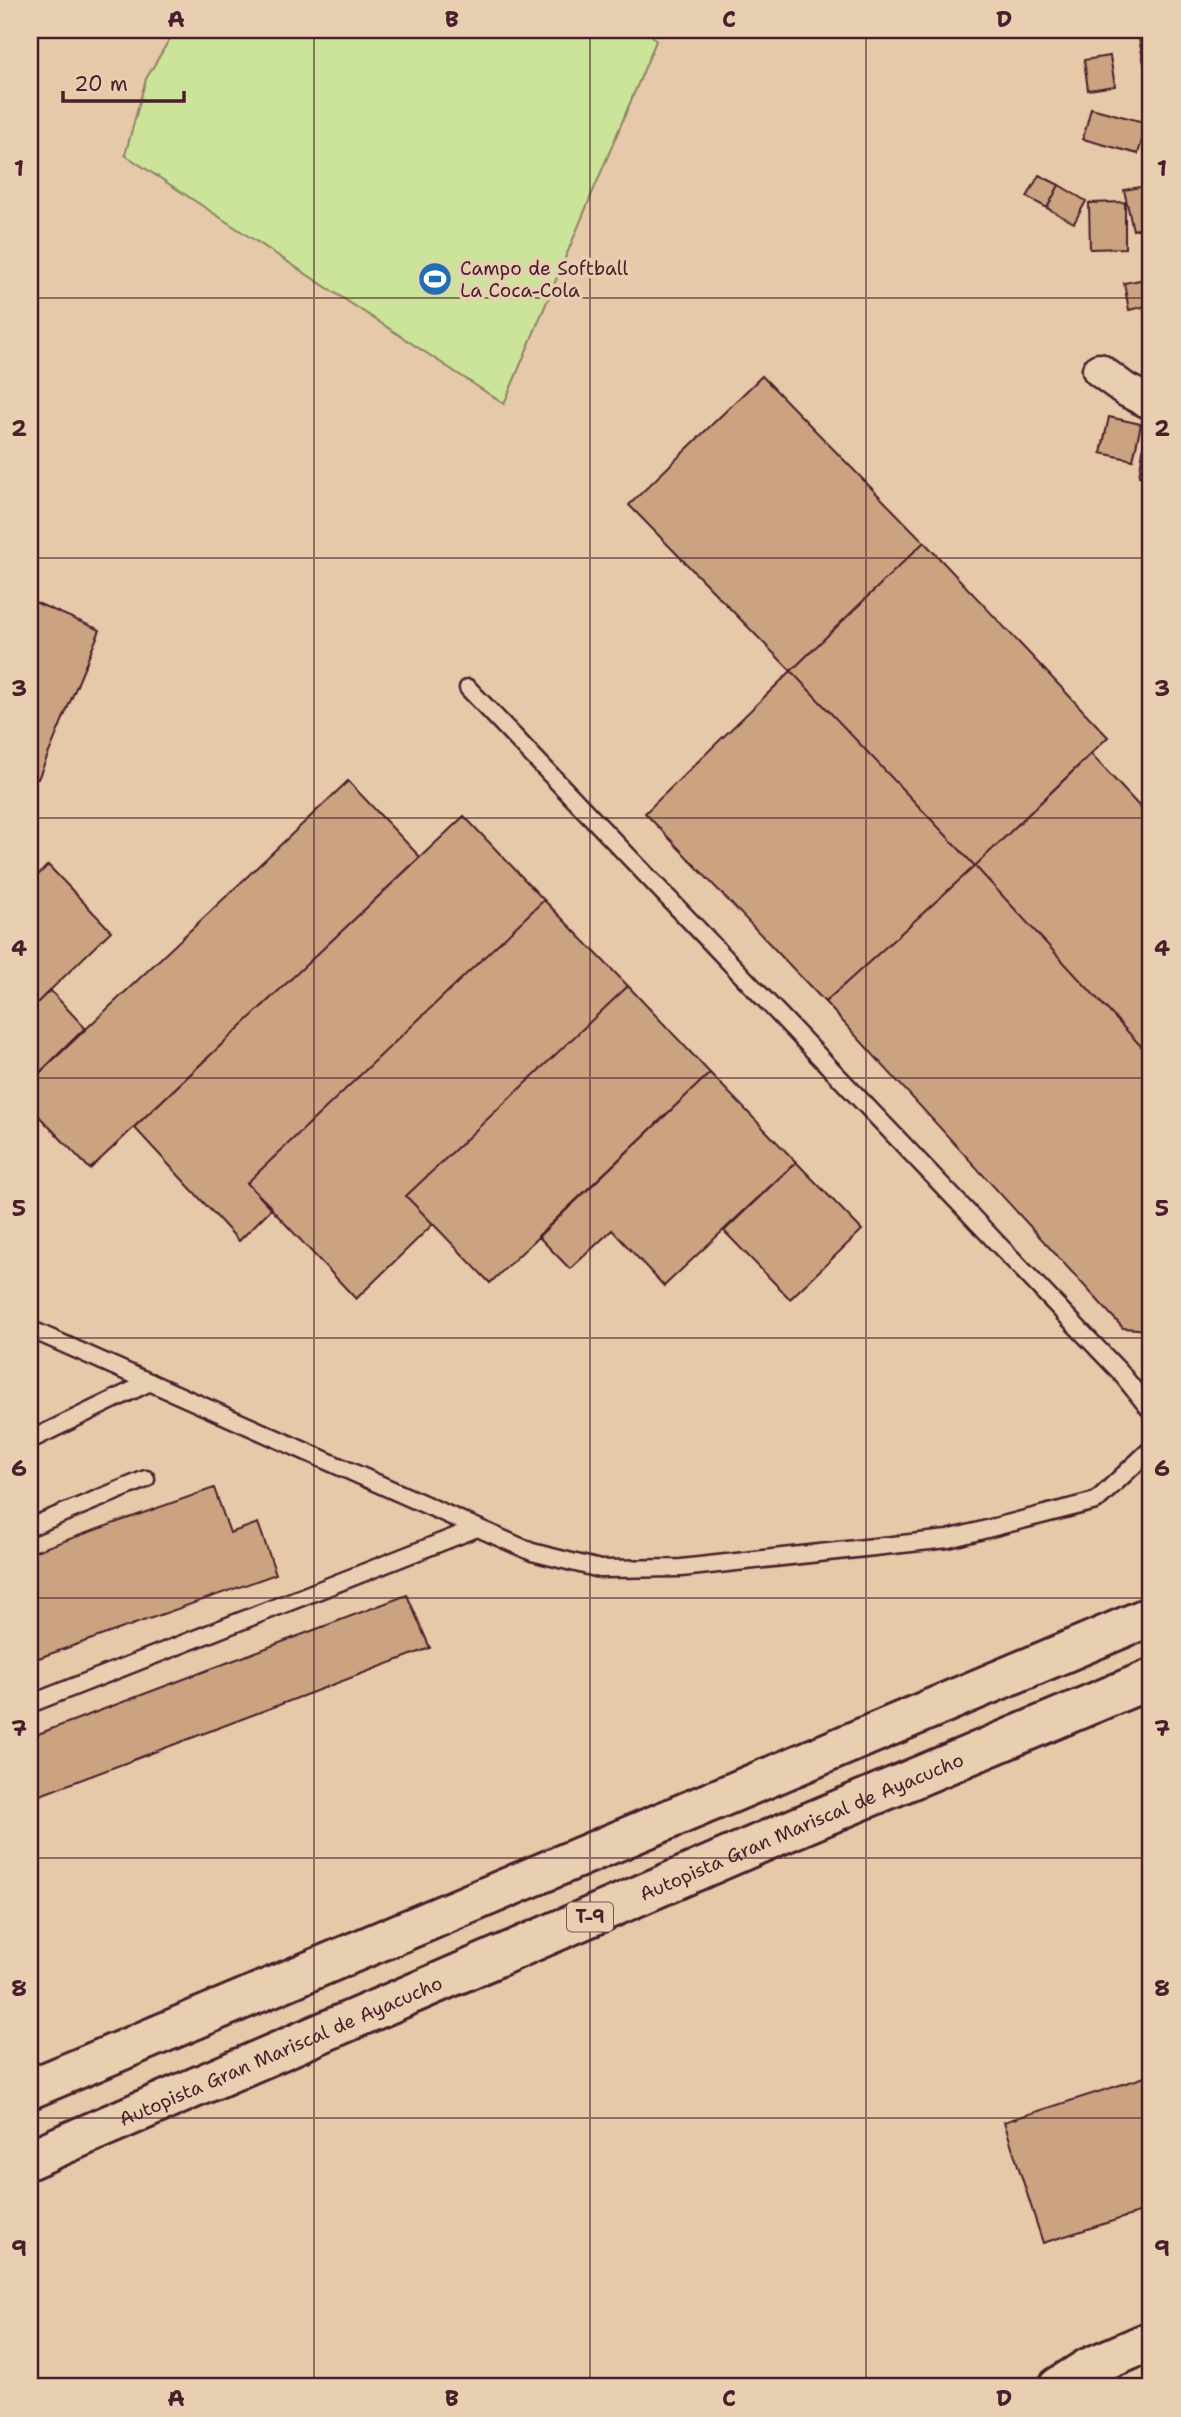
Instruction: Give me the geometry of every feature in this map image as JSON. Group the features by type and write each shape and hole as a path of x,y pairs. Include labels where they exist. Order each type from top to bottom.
{"main road":[{"path":"30,2089 1151,1616"},
{"name":"Autopista Gran Mariscal de Ayacucho","path":"30,2159 799,1827 1151,1679"},
{"path":"1058,2387 1088,2368 1151,2341"}],"street":[{"path":"1099,370 1126,390 1151,403"}],"lane":[{"path":"468,688 1120,1372 1151,1411"},
{"path":"30,1329 532,1552 600,1569 681,1568 935,1541 1096,1501 1151,1449"},
{"path":"30,1440 150,1382"},
{"path":"30,1527 146,1479"},
{"path":"30,1704 477,1528"}],"green space":[{"name":"Campo de Softball La Coca-Cola","path":"175,30 648,30 656,41 504,404 125,155 146,79"}],"building":[{"path":"1151,32 1151,83 1148,83 1138,34"},
{"path":"1110,56 1115,86 1088,90 1084,60"},
{"path":"1091,108 1147,123 1138,154 1083,139"},
{"path":"1039,175 1059,185 1047,208 1027,197"},
{"path":"1059,185 1086,201 1074,223 1047,208"},
{"path":"1151,185 1151,226 1133,230 1124,190"},
{"path":"1125,202 1125,248 1090,249 1089,203"},
{"path":"1151,278 1151,305 1129,310 1124,283"},
{"path":"1151,308 1151,334 1148,335 1144,310"},
{"path":"762,376 924,542 791,671 629,505"},
{"path":"1109,417 1141,424 1133,460 1101,453"},
{"path":"1146,432 1151,433 1151,478 1139,476"},
{"path":"1151,520 1151,593 1150,593"},
{"path":"924,542 1108,737 975,866 791,671"},
{"path":"30,600 100,630 38,779 30,776"},
{"path":"791,671 975,866 825,1002 645,813"},
{"path":"1091,754 1151,819 1151,1057 975,866"},
{"path":"348,781 420,857 90,1169 30,1107 30,1082"},
{"path":"464,816 544,900 247,1183 272,1208 239,1241 134,1127"},
{"path":"48,865 111,931 30,1010 30,883"},
{"path":"975,866 1151,1057 1151,1330 1123,1328 825,1002"},
{"path":"544,900 628,986 406,1196 433,1224 356,1299 247,1183"},
{"path":"628,986 710,1073 490,1283 406,1196"},
{"path":"50,990 85,1028 30,1082 30,1010"},
{"path":"710,1073 796,1162 664,1286 612,1230 570,1269 538,1236"},
{"path":"796,1162 862,1230 790,1299 724,1231"},
{"path":"214,1488 230,1533 258,1523 276,1574 30,1661 30,1553"},
{"path":"407,1595 430,1648 30,1797 30,1737"},
{"path":"1145,2077 1151,2096 1151,2209 1043,2243 1004,2122"}],"place":[{"name":"Campo de Softball La Coca-Cola","path":"435,279"}]}
